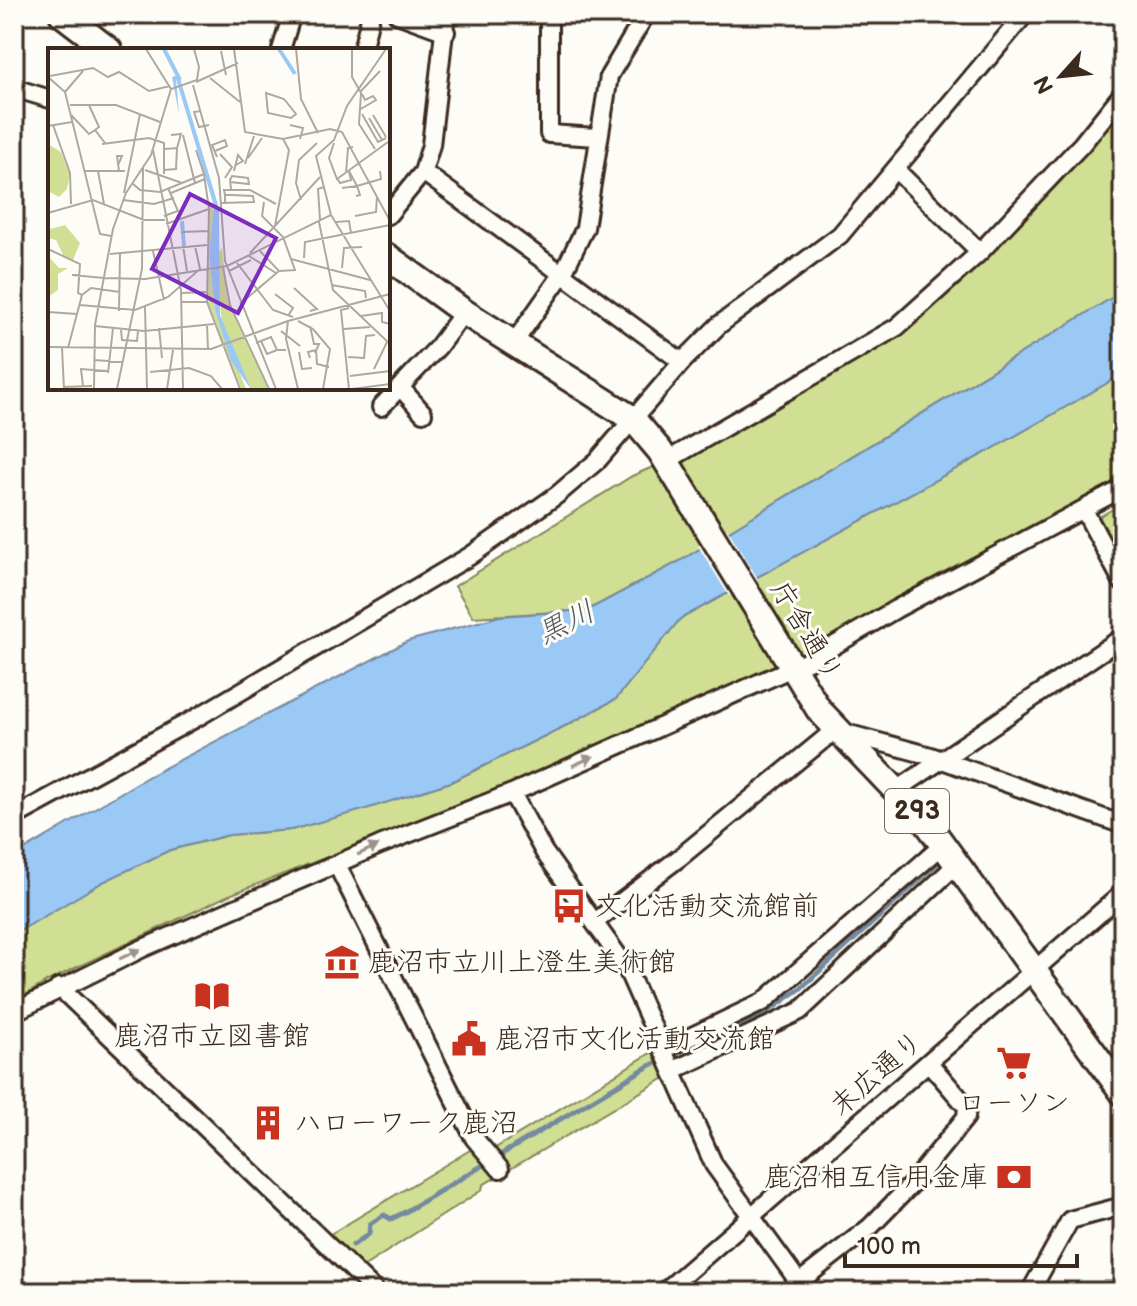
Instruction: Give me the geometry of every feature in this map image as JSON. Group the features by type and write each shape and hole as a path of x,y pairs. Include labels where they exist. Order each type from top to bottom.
{"highway":[{"path":"62,14 106,48"},
{"name":"庁舎通り","path":"390,258 464,312 633,419 669,460 819,710 835,730 897,790 950,854 1123,1093"}],"street":[{"path":"282,48 292,14"},
{"path":"362,48 371,14"},
{"path":"397,14 446,32"},
{"path":"390,213 423,172 431,145 446,14"},
{"path":"549,14 549,134 597,137"},
{"path":"513,344 563,273 585,228 609,76 646,14"},
{"path":"14,817 196,718 470,556 583,475 682,362 728,318 840,235 896,170 1016,17"},
{"path":"14,88 48,98"},
{"path":"669,460 897,327 980,252 1082,144 1123,93"},
{"path":"896,170 980,252"},
{"path":"423,172 682,362"},
{"path":"382,399 401,388 464,312"},
{"path":"401,388 423,413"},
{"path":"14,1012 59,987 337,865 512,793 791,665 1123,488"},
{"path":"1084,510 1123,583"},
{"path":"897,790 1123,637"},
{"path":"596,921 679,858 835,730 941,760 1123,825"},
{"path":"512,793 544,852 626,967 714,1165 802,1288 911,1185 966,1117 967,1107 929,1063"},
{"path":"663,1050 763,1002 950,854"},
{"path":"672,1071 800,1011 950,854"},
{"path":"337,865 474,1138 500,1169"},
{"name":"末広通り","path":"664,1292 1123,893"},
{"path":"59,987 376,1292"},
{"path":"1030,1292 1070,1220 1123,1206"}],"green space":[{"path":"1123,104 1123,291 680,561 588,610 473,617 455,586 632,476 734,432 903,334 977,262"},
{"path":"1123,374 1123,482 774,671 575,760 227,896 48,981 14,1002 14,934 103,881 170,850 229,835 291,830 451,782 565,726 616,699 680,619 987,452"},
{"path":"1123,503 1123,541 1115,545 1099,517"},
{"path":"654,1051 666,1077 483,1185 482,1190 363,1267 329,1235 470,1150 484,1155"}],"water":[{"name":"黒川","path":"1123,291 1123,374 987,452 680,619 616,699 451,782 291,830 229,835 170,850 103,882 14,934 14,856 149,776 408,641 500,616 588,610 680,561"}],"pier":[{"path":"727,528 758,579 729,596 698,546"}],"waterway":[{"path":"353,1245 369,1234 370,1224 384,1215 391,1219 405,1212 649,1066 766,1013 800,989 937,864"}],"place":[{"name":"文化活動交流館前","path":"569,906"},
{"name":"鹿沼市立川上澄生美術館","path":"342,962"},
{"name":"鹿沼市立図書館","path":"212,996"},
{"name":"鹿沼市文化活動交流館","path":"469,1039"},
{"name":"ローソン","path":"1014,1063"},
{"name":"ハローワーク鹿沼","path":"268,1123"},
{"name":"鹿沼相互信用金庫","path":"1014,1177"}]}
